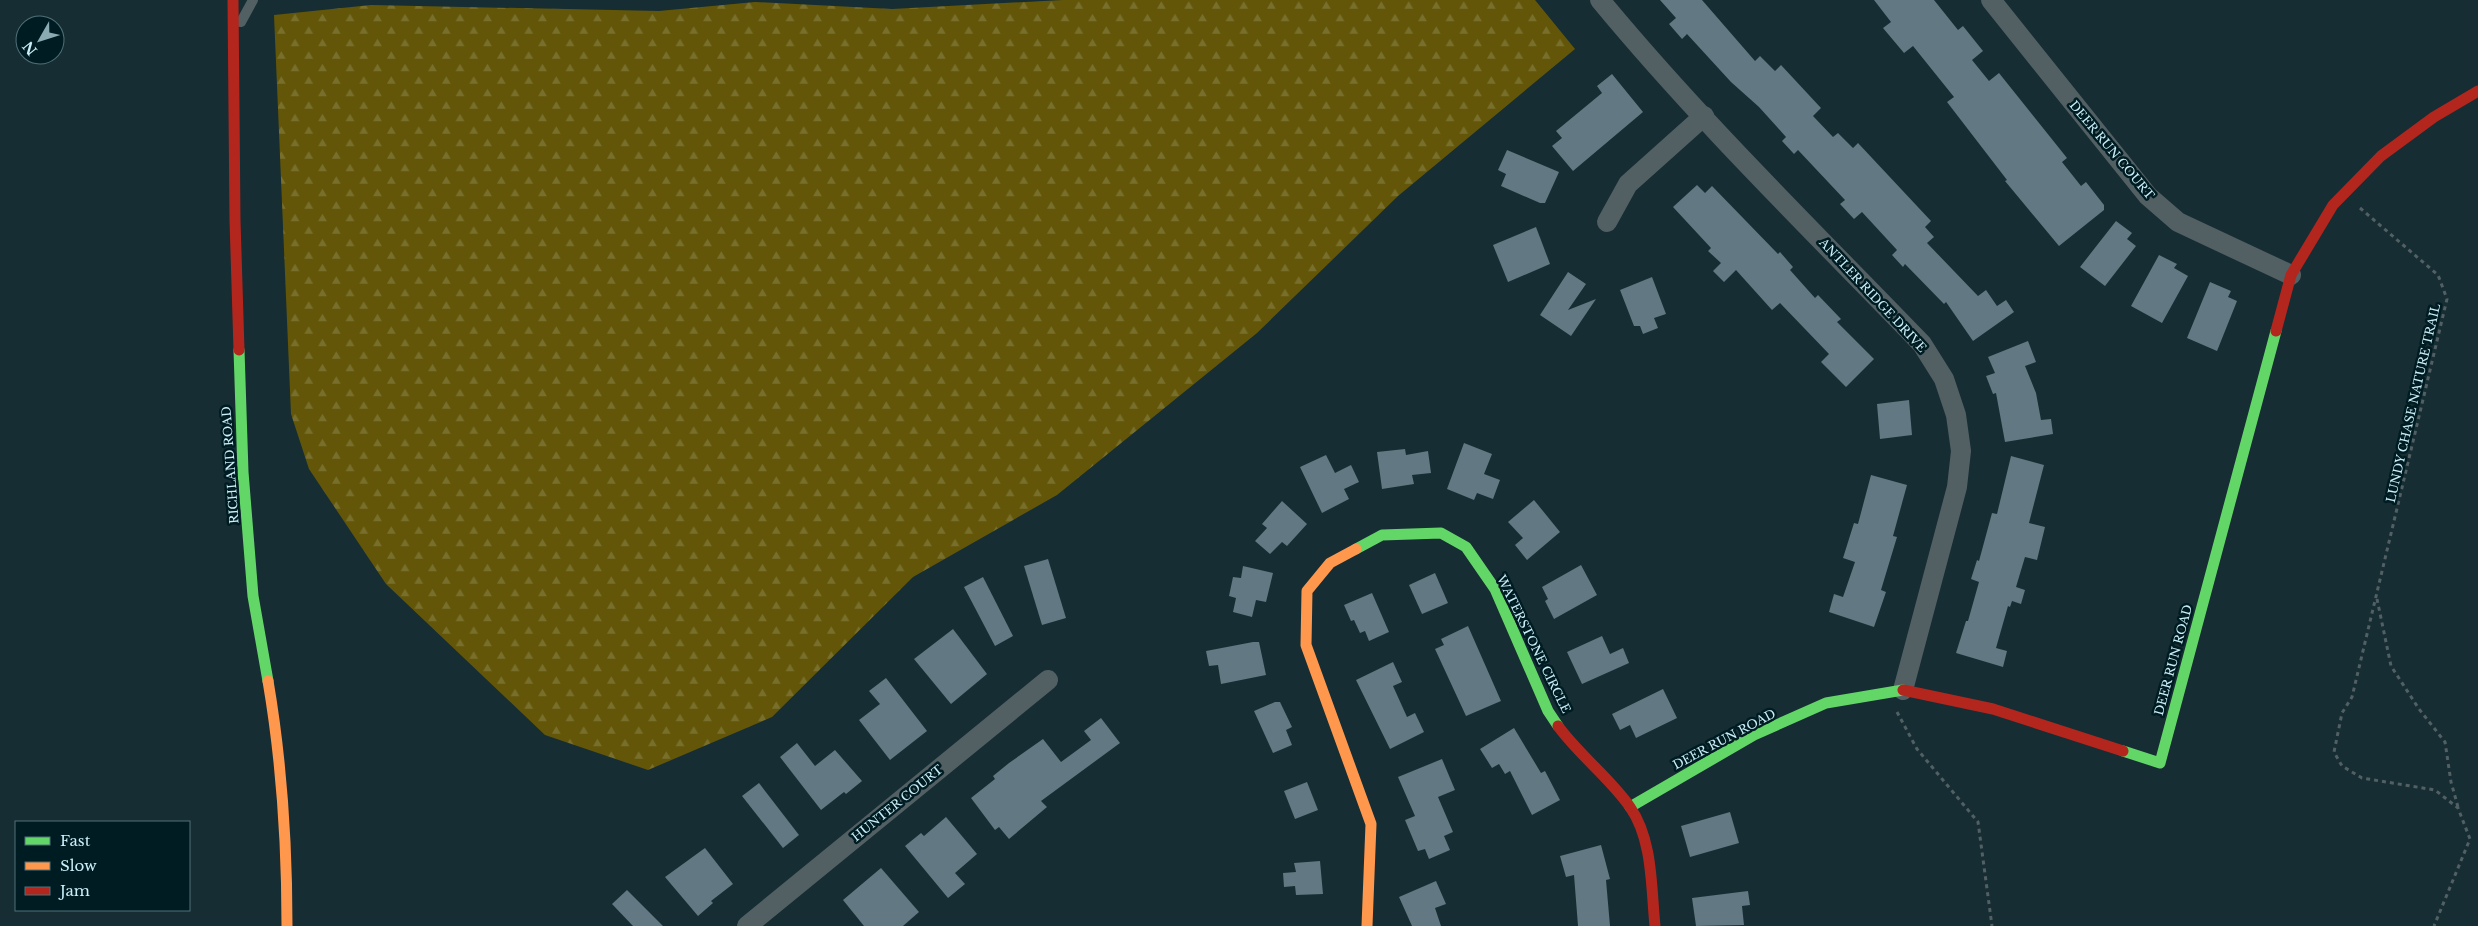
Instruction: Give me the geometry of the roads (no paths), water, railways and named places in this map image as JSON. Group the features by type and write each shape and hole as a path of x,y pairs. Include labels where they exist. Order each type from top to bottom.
{"street":[{"name":"RICHLAND ROAD","path":"233,0 236,318 243,472 253,596 283,786 287,850 287,926"},
{"name":"ANTLER RIDGE DRIVE","path":"1600,0 1635,42 1704,116 1922,344 1944,379 1956,415 1961,451 1957,487 1895,691"},
{"name":"DEER RUN COURT","path":"1990,0 2148,196 2178,222 2291,275"},
{"name":"DEER RUN ROAD","path":"1630,807 1754,735 1826,703 1895,691 1993,709 2160,763 2291,275 2329,212 2381,156 2434,117 2478,91"},
{"path":"1607,222 1628,184 1704,116"},
{"name":"WATERSTONE CIRCLE","path":"1367,926 1371,824 1306,645 1307,591 1330,563 1382,535 1441,533 1466,546 1495,589 1548,711 1569,741 1630,807 1646,841 1655,926"},
{"name":"HUNTER COURT","path":"747,926 1048,680"}],"lane":[{"path":"234,36 253,0"}]}
